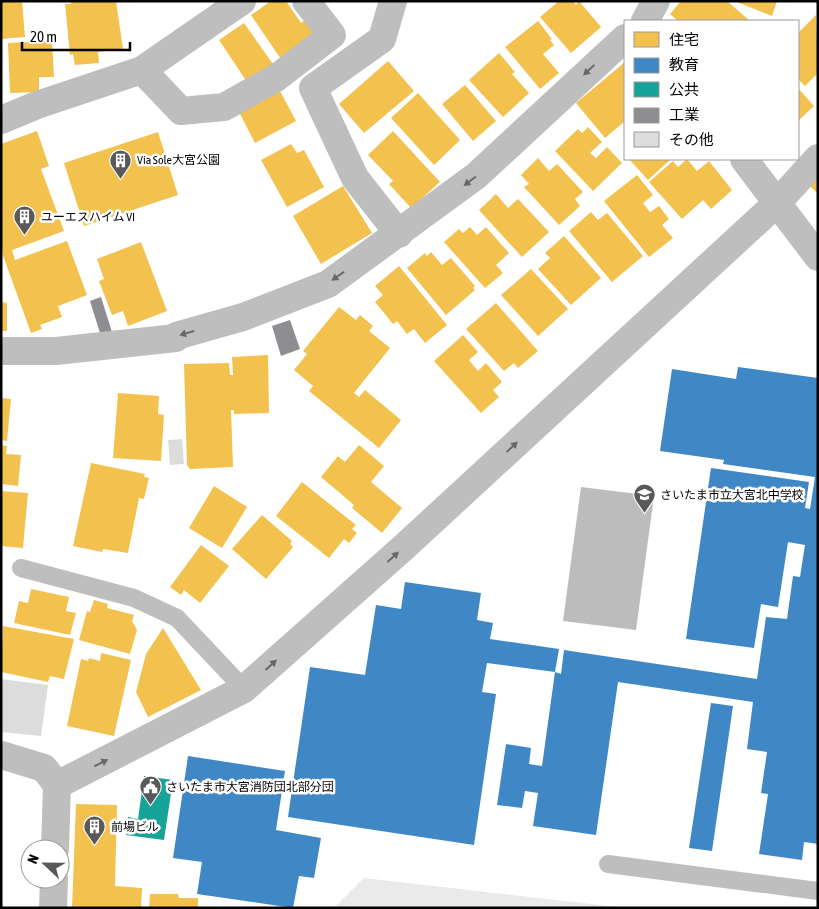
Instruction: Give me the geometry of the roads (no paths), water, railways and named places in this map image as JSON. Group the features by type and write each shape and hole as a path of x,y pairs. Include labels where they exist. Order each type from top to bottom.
{"street":[{"path":"1,120 37,105 142,70 242,1"},
{"path":"142,70 181,112 224,107 276,78 332,35 306,1"},
{"path":"393,1 382,40 313,88 355,178 399,234"},
{"path":"646,20 656,1"},
{"path":"1,351 56,351 176,338 176,336 243,317 328,284 476,176 624,39"},
{"path":"58,785 244,689 404,547 777,203 818,158"},
{"path":"745,160 818,257"},
{"path":"1,755 44,768 58,785 55,839"},
{"path":"53,908 54,889"}],"lane":[{"path":"21,568 134,598 177,618 244,689"},
{"path":"608,864 818,891"}],"place":[{"name":"Via Sole大宮公園","path":"121,179"},
{"name":"ユーエスハイム VI","path":"25,236"},
{"name":"さいたま市立大宮北中学校","path":"644,514"},
{"name":"さいたま市大宮消防団北部分団","path":"150,806"},
{"name":"前場ビル","path":"95,846"}]}
